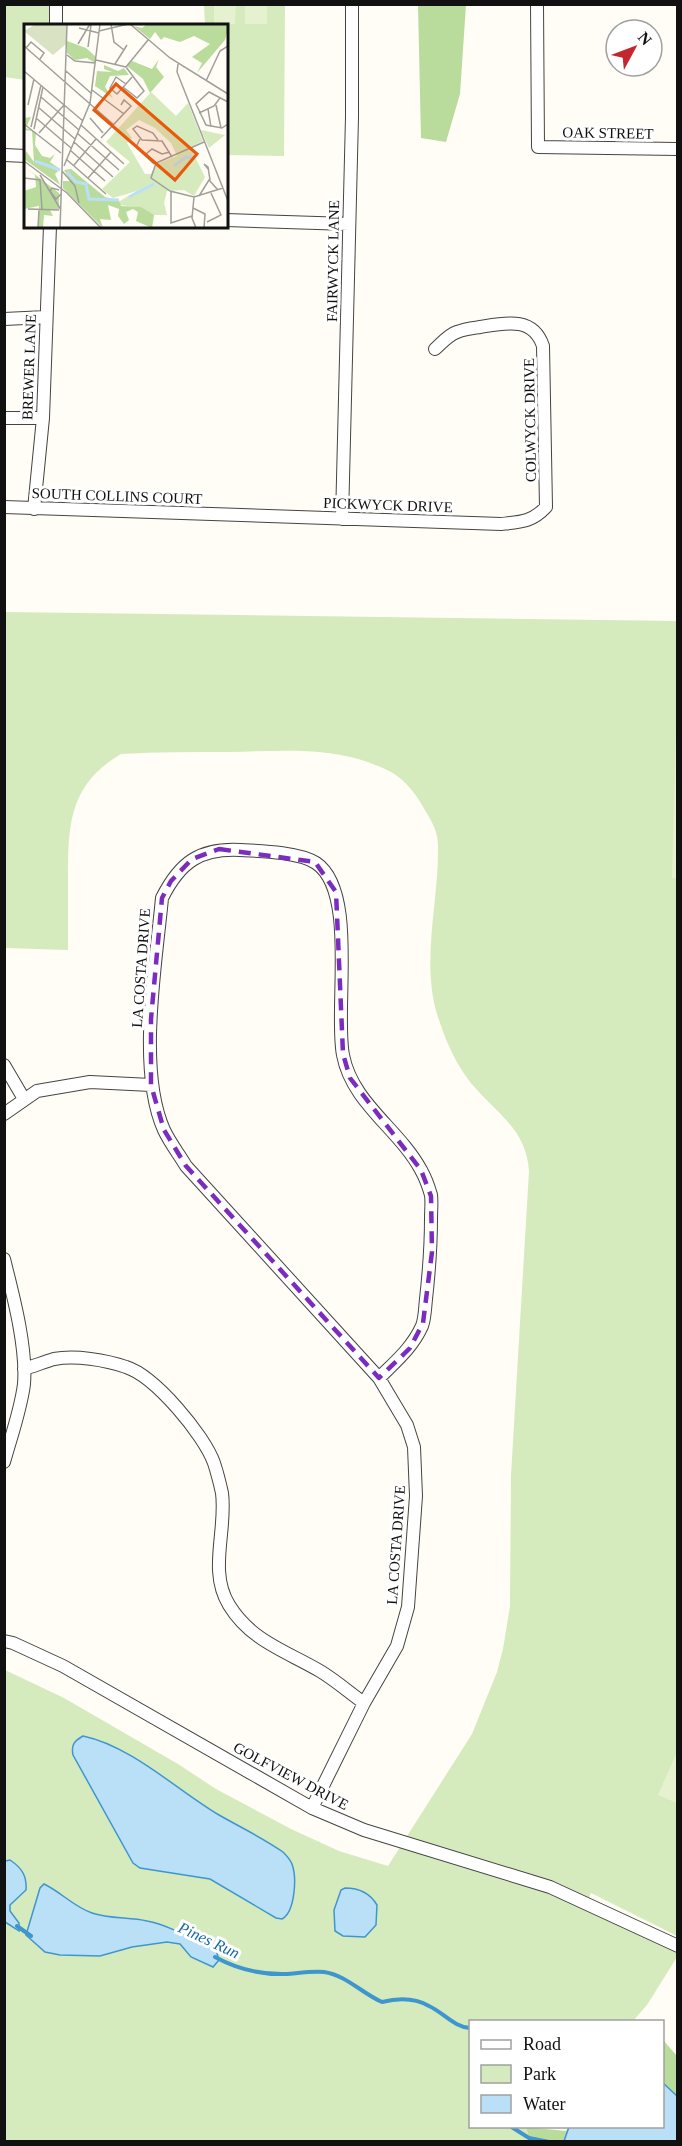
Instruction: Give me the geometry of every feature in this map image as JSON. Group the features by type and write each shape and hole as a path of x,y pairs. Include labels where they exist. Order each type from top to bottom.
{"street":[{"path":"56,4 56,24"},
{"name":"FAIRWYCK LANE","path":"342,519 352,117 352,4"},
{"name":"OAK STREET","path":"537,4 538,147 678,149"},
{"path":"4,155 24,156"},
{"path":"228,220 349,224"},
{"name":"BREWER LANE","path":"34,509 43,418 50,228"},
{"path":"4,319 46,317"},
{"name":"COLWYCK DRIVE","path":"435,349 446,338 458,331 505,323 524,325 535,330 543,345 546,507 542,511"},
{"path":"4,418 43,418"},
{"name":"SOUTH COLLINS COURT","path":"4,507 228,515"},
{"name":"PICKWYCK DRIVE","path":"228,515 501,524 525,521 542,511"},
{"name":"LA COSTA DRIVE","path":"312,1808 364,1703 397,1646 408,1607 416,1497 414,1447 407,1425 379,1378 186,1166 164,1130 152,1085 151,1019 162,898 171,881 192,859 219,849 263,851 300,857 315,862 328,875 336,892 341,932 343,1054 350,1078 362,1097 397,1137 421,1170 431,1196 432,1252 423,1323 410,1348 379,1378"},
{"path":"4,1065 24,1099"},
{"path":"4,1114 37,1091 90,1082 152,1085"},
{"path":"4,1259 17,1315 24,1369 24,1385 4,1462"},
{"path":"24,1369 64,1359 128,1367 144,1376 172,1402 195,1429 213,1461 222,1492 223,1512 218,1553 221,1587 228,1604 242,1623 266,1644 321,1672 364,1703"},
{"name":"GOLFVIEW DRIVE","path":"4,1641 63,1666 312,1808 364,1830 550,1887 678,1946"}],"highlighted area":[{"path":"219,849 315,862 336,892 343,1054 350,1078 421,1170 431,1196 432,1252 423,1323 410,1348 379,1378 186,1166 164,1130 151,1085 151,1019 162,898 171,881 192,859"}],"green space":[{"path":"4,5 54,5 55,24 24,24 24,80 5,77"},
{"path":"204,5 285,5 284,156 228,155 228,24 205,24"},
{"path":"214,5 236,5 235,24 214,24"},
{"path":"245,5 267,5 267,24 245,24"},
{"path":"418,5 466,5 460,94 446,142 421,138"},
{"path":"5,612 677,621 677,1936 591,1893 587,1903 677,1946 677,1957 647,2005 634,2020 469,2020 469,2128 526,2128 530,2141 5,2141 5,1670 64,1698 178,1764 216,1789 291,1829 339,1851 388,1866 472,1734 497,1672 503,1649 510,1606 511,1475 529,1171 521,1141 514,1129 465,1075 449,1046 437,1014 432,994 431,973 432,930 438,867 438,841 435,828 407,784 391,772 371,763 352,757 312,752 121,754 91,778 75,806 68,857 68,950 5,948"},
{"path":"677,692 678,878 672,878"},
{"path":"677,1752 678,1803 658,1795"},
{"path":"664,2041 677,2056 677,2141 530,2141 526,2128 566,2131 568,2128 664,2128"}],"water":[{"path":"83,1736 119,1749 203,1805 283,1852 294,1870 294,1894 286,1915 282,1919 276,1918 210,1879 140,1868 133,1863 73,1755 74,1744"},
{"path":"10,1860 21,1869 26,1881 26,1890 10,1905 10,1911 19,1923 19,1931 5,1922 5,1861"},
{"path":"44,1884 92,1913 147,1921 174,1930 216,1950 219,1960 213,1967 191,1957 180,1944 167,1942 132,1947 100,1956 60,1955 45,1952 26,1935 40,1888"},
{"path":"345,1888 363,1892 377,1905 376,1925 365,1937 343,1936 335,1931 334,1910 341,1890"},
{"path":"664,2084 677,2096 677,2141 564,2141 569,2128 664,2128"}],"waterway":[{"name":"Pines Run","path":"17,1926 31,1936"},
{"name":"Pines Run","path":"215,1957 232,1965 259,1972 332,1974 382,2002 400,1999 418,2001 459,2025 469,2028"},
{"name":"Pines Run","path":"513,2128 529,2138 549,2142"}]}
